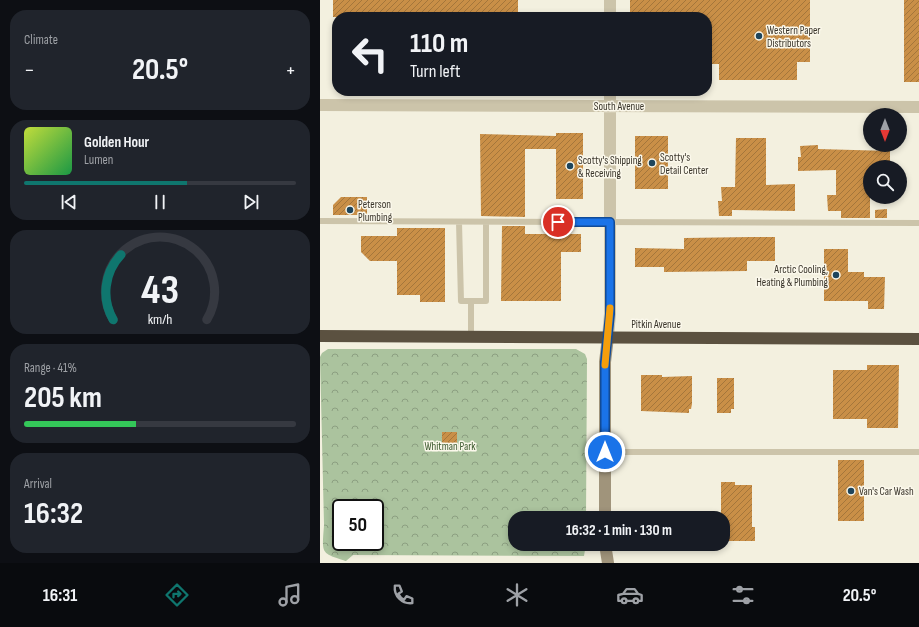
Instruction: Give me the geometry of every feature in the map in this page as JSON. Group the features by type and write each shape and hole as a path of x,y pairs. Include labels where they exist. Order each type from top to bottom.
{"highway":[{"name":"Pitkin Avenue","path":"320,336 919,338"}],"main road":[{"path":"605,511 605,362 608,337"},
{"path":"606,551 608,563"}],"street":[{"path":"610,0 610,12"},
{"path":"608,337 610,314 610,96"},
{"name":"South Avenue","path":"320,104 919,107"}],"lane":[{"path":"320,221 486,223 919,223"},
{"path":"459,222 461,301 486,301 486,223"},
{"path":"471,336 472,301"},
{"path":"605,452 919,452"}],"green space":[{"name":"Whitman Park","path":"328,349 576,349 585,354 587,359 586,511 508,511 508,551 585,551 584,556 353,555 346,561 327,554 323,547 324,525 320,357 322,353"}],"building":[{"path":"333,0 518,0 518,12 333,12"},
{"name":"Western Paper Distributors","path":"630,0 810,0 810,62 797,62 797,80 719,80 719,64 712,64 712,12 630,12"},
{"path":"904,0 919,0 919,82 904,82"},
{"path":"556,133 583,133 583,199 556,199 556,149 525,149 525,217 481,216 480,134 556,136"},
{"name":"Scotty's Detail Center","path":"635,136 668,136 668,189 635,189"},
{"path":"736,138 766,138 766,185 795,184 795,211 732,210 732,216 719,216 718,201 722,201 721,187 735,187"},
{"path":"818,145 818,149 890,152 890,160 863,160 863,204 870,204 870,218 841,218 841,211 828,211 827,195 836,195 836,170 798,171 798,157 801,157 800,146"},
{"name":"Peterson Plumbing","path":"341,197 367,197 367,215 333,215 333,205"},
{"path":"887,209 887,218 875,218 875,210"},
{"path":"502,226 525,226 525,234 581,234 581,252 561,252 561,301 501,301"},
{"path":"397,228 445,228 445,302 420,302 420,295 397,295 397,261 370,261 361,252 361,236 397,236"},
{"path":"775,237 775,261 747,261 747,271 664,272 664,267 635,267 635,248 684,249 684,238"},
{"path":"824,249 848,249 848,272 864,272 864,277 885,277 884,309 868,309 868,301 824,301"},
{"path":"867,365 899,365 898,428 867,428 867,419 833,419 833,370 867,370"},
{"path":"641,375 662,375 662,377 692,376 692,404 691,409 689,409 689,413 641,411"},
{"path":"717,378 734,378 734,409 731,409 731,413 717,413"},
{"path":"442,432 457,432 457,443 442,443"},
{"name":"Van's Car Wash","path":"838,460 864,460 864,521 838,521"},
{"path":"721,482 735,482 735,485 752,485 752,527 755,527 755,541 730,541 730,511 721,511"}],"slow traffic":[{"path":"605,365 610,308"}],"place":[{"name":"Western Paper Distributors","path":"759,36"},
{"name":"Scotty's Detail Center","path":"652,163"},
{"name":"Scotty's Shipping & Receiving","path":"570,166"},
{"name":"Peterson Plumbing","path":"350,210"},
{"name":"Arctic Cooling, Heating & Plumbing","path":"836,275"},
{"name":"Van's Car Wash","path":"851,491"}],"route":[{"path":"558,222 610,222 610,314 605,362 605,452"}]}
